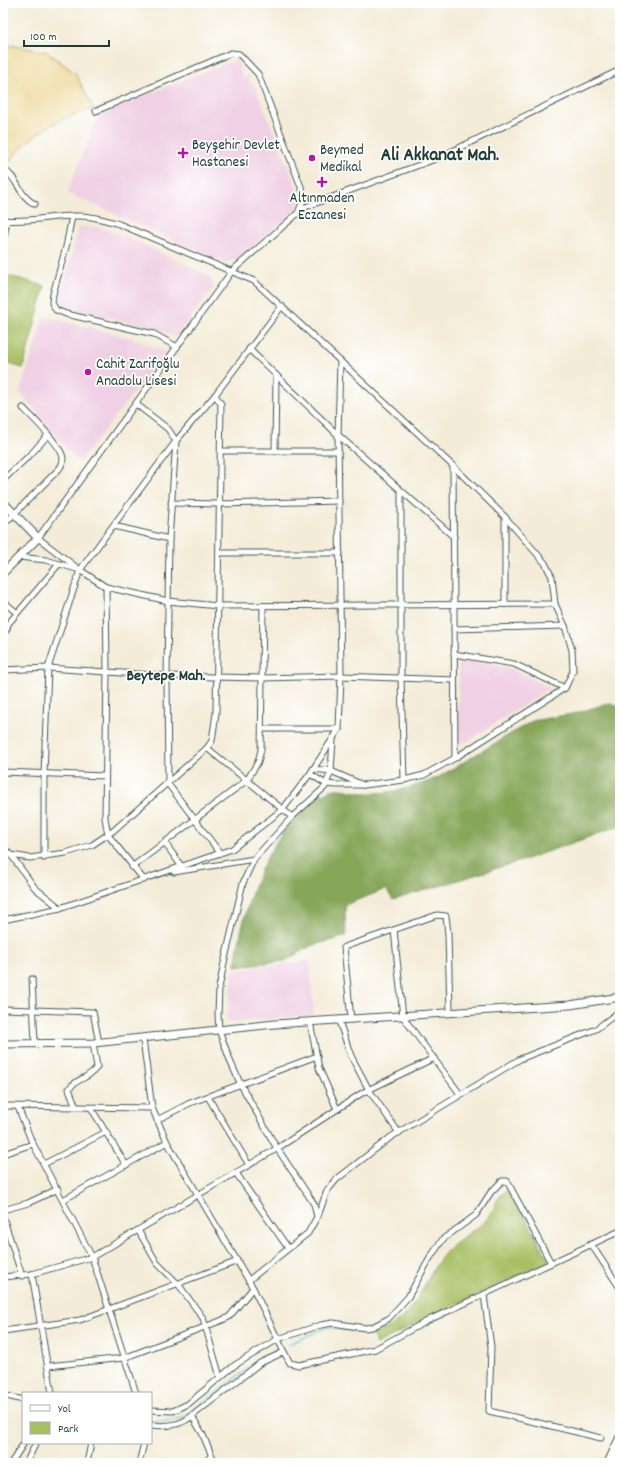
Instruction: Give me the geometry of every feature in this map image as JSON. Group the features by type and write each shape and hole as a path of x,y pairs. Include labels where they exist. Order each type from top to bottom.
{"highway":[{"path":"609,1463 620,1439"}],"street":[{"path":"3,573 38,538 232,271 298,213 304,198 258,74 239,54 231,54 96,111"},
{"path":"300,209 438,158 620,70"},
{"path":"3,168 14,179 24,197 35,204"},
{"path":"72,216 66,247 53,294 52,303 56,310 66,314 154,334 177,347"},
{"path":"3,242 5,220 33,220 72,216 91,217 119,224 254,281 453,466 505,517 545,563 552,577 555,604 565,626 572,650 573,671 564,688 455,758 424,775 404,780 364,785 326,784 311,771"},
{"path":"44,858 44,774 48,668 80,570 176,441 215,394 282,306"},
{"path":"248,350 338,435 454,537"},
{"path":"3,920 60,908 232,849 283,809 339,729 342,676 338,451 340,361"},
{"path":"276,375 276,451"},
{"path":"11,855 30,858 44,858 92,845 108,835 168,784 208,748 212,741 216,712 221,451 221,404 215,394"},
{"path":"136,404 168,429 176,441 169,539 167,676 168,784 220,853"},
{"path":"3,525 61,466 63,459 62,454 48,435 23,408"},
{"path":"3,480 32,453 48,435"},
{"path":"221,451 338,451"},
{"path":"453,466 455,758"},
{"path":"401,491 401,678 404,780"},
{"path":"171,503 219,504 339,500"},
{"path":"3,502 38,538 80,570 106,587 168,601 218,606 555,604"},
{"path":"505,517 505,604"},
{"path":"114,526 169,539"},
{"path":"219,553 340,553"},
{"path":"19,557 46,560 80,570"},
{"path":"3,634 7,629 5,625 59,564"},
{"path":"106,587 107,672 105,818 108,835 132,867 144,880"},
{"path":"3,601 17,613"},
{"path":"132,867 195,821 247,780 258,762 261,750 262,729 264,606"},
{"path":"454,629 565,626"},
{"path":"454,654 514,664 564,688"},
{"path":"3,670 48,668 167,676 262,678 342,676 454,680"},
{"path":"262,729 339,729"},
{"path":"318,1217 314,1204 241,1086 230,1063 219,1030 219,988 243,883 254,859 292,817 326,784 331,771 333,738"},
{"path":"208,748 292,817"},
{"path":"311,771 331,771 349,777 364,785"},
{"path":"3,772 105,776"},
{"path":"165,843 182,867"},
{"path":"3,848 11,855 35,888 60,908"},
{"path":"162,874 254,859"},
{"path":"351,1020 344,947 437,915 446,916 448,934 450,1013"},
{"path":"394,930 403,1017 460,1094"},
{"path":"32,979 35,1044"},
{"path":"3,1044 96,1043 310,1022 570,1005 620,996"},
{"path":"3,1009 93,1012 97,1067 92,1074 72,1084 69,1089 76,1107"},
{"path":"249,1280 308,1233 318,1217 327,1191 337,1179 399,1133 460,1094 520,1059 596,1028 620,1011"},
{"path":"339,1020 351,1056 368,1090 399,1133"},
{"path":"310,1022 319,1068 337,1109"},
{"path":"143,1039 152,1108 167,1142 254,1288 290,1362 299,1365 375,1349 431,1319 620,1231"},
{"path":"157,1120 190,1103 241,1086 317,1056"},
{"path":"3,1277 32,1274 92,1257 278,1148 368,1090 434,1058"},
{"path":"208,1097 249,1165"},
{"path":"3,1106 152,1108"},
{"path":"18,1107 33,1144 92,1257 136,1392"},
{"path":"91,1108 126,1165"},
{"path":"44,1164 106,1132"},
{"path":"63,1200 167,1142"},
{"path":"3,1154 33,1144"},
{"path":"236,1173 288,1248"},
{"path":"152,1410 174,1411 188,1404 235,1365 278,1339 321,1325 333,1324 366,1328 372,1327 388,1318 408,1297 427,1262 440,1243 476,1215 491,1192 502,1181 508,1181 552,1263"},
{"path":"3,1210 28,1203 58,1190"},
{"path":"3,1217 22,1276"},
{"path":"138,1230 157,1263 178,1284 203,1318 204,1326 220,1378"},
{"path":"591,1244 620,1288"},
{"path":"3,1331 41,1327 74,1321 178,1284 238,1260"},
{"path":"32,1274 52,1392"},
{"path":"48,1366 124,1358 229,1317 254,1288"},
{"path":"484,1295 491,1347 489,1411 601,1438"},
{"path":"152,1425 180,1424 260,1363 284,1352"},
{"path":"3,1395 22,1400"},
{"path":"192,1416 202,1433 215,1463"},
{"path":"11,1463 23,1444"},
{"path":"26,1463 36,1444"},
{"path":"87,1463 91,1444"},
{"path":"140,1463 144,1444"},
{"path":"205,1463 211,1456"}],"shaded area":[{"name":"Beyşehir Devlet Hastanesi","path":"237,59 243,79 248,76 250,83 254,84 300,197 296,210 237,259 224,262 67,193 99,114"},
{"path":"79,227 99,227 145,245 209,276 214,287 176,337 156,329 66,308 60,300"},
{"name":"Cahit Zarifoğlu Anadolu Lisesi","path":"44,316 134,339 166,352 80,461 73,457 20,392"},
{"path":"459,659 509,668 550,688 465,743 458,741"},
{"path":"310,961 314,1015 231,1022 227,1018 233,970"}],"green space":[{"path":"5,275 45,286 23,368 3,362 3,283"},
{"path":"608,703 620,707 620,826 524,860 393,900 386,889 345,905 346,936 311,946 285,961 235,966 238,945 249,902 265,861 289,824 304,808 318,797 335,789 361,793 374,793 393,791 420,784 437,778 532,721 577,713"},
{"path":"510,1188 549,1261 435,1314 376,1344 373,1335 390,1327 402,1318 411,1308 430,1275 452,1245 487,1219 498,1199"}],"sand":[{"path":"3,3 8,3 4,44 47,52 75,73 94,109 81,112 47,128 27,143 9,162 3,158"}],"waterway":[{"path":"289,1344 328,1327 375,1334"},
{"path":"153,1421 164,1422 185,1417 259,1360 278,1349"},
{"path":"29,1452 33,1444"},
{"path":"22,1463 26,1457"}],"place":[{"name":"Beyşehir Devlet Hastanesi","path":"183,153"},
{"name":"Beymed Medikal","path":"312,158"},
{"name":"Altınmaden Eczanesi","path":"322,182"},
{"name":"Cahit Zarifoğlu Anadolu Lisesi","path":"88,372"}],"district":[{"name":"Ali Akkanat Mah.","path":"440,153"},
{"name":"Beytepe Mah.","path":"166,674"}]}
